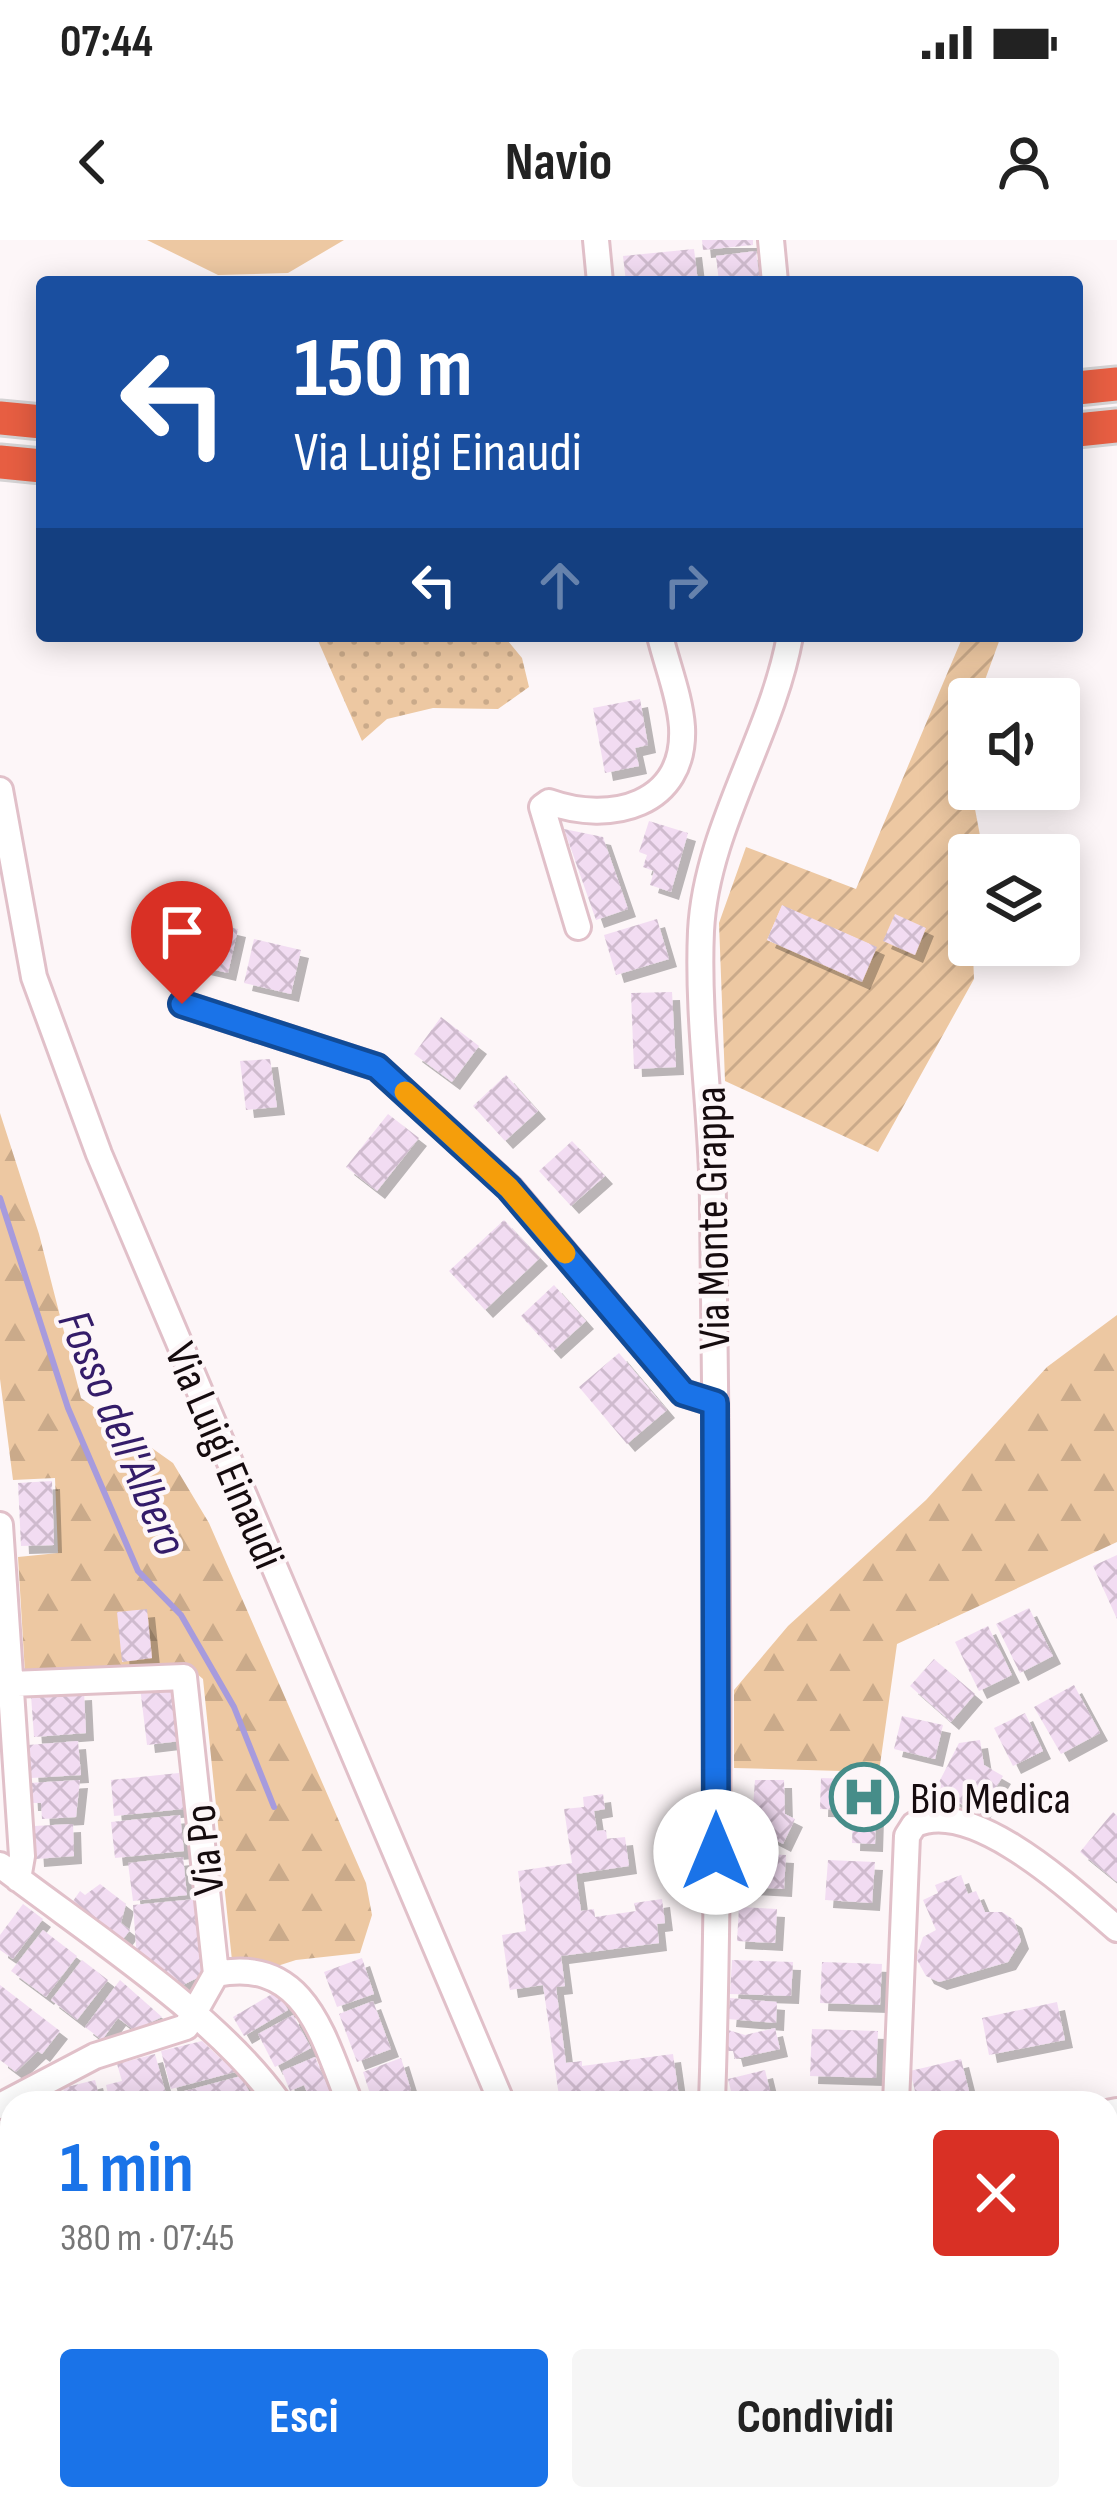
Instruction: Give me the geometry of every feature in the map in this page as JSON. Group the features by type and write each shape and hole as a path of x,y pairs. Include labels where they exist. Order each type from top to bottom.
{"highway":[{"path":"1083,387 1117,384"},
{"path":"0,418 36,421"},
{"path":"1083,429 1117,426"},
{"path":"0,462 36,465"}],"street":[{"path":"596,240 599,276"},
{"path":"771,240 775,276"},
{"path":"578,927 542,807 544,802 594,814 628,811 669,780 681,750 682,724 662,642"},
{"name":"Via Monte Grappa","path":"712,2091 715,1403 701,932 712,871 788,642"},
{"name":"Via Luigi Einaudi","path":"0,790 34,976 99,1154 497,2091"},
{"path":"182,1004 377,1067 509,1188 683,1393 715,1403"},
{"path":"0,1525 22,1856 9,1872 195,2018 244,2061 269,2091"},
{"name":"Via Po","path":"11,1684 184,1677 216,1974"},
{"path":"896,2091 907,1836 914,1825 944,1820 1013,1848 1117,1929"},
{"path":"24,2091 50,2075 175,2032 195,2018 216,1974 242,1969 274,1977 311,2009 345,2091"}],"green space":[{"path":"147,240 344,240 288,273 218,275"},
{"path":"319,642 509,642 522,658 529,687 498,709 433,708 387,719 362,741"},
{"path":"960,642 999,642 986,678 948,678 948,810 975,810 980,834 948,834 948,966 973,966 974,979 878,1152 725,1081 719,923 746,847 856,889","holes":["782,906 876,947 862,981 767,940"]},
{"path":"0,1113 39,1234 81,1398 173,1463 209,1523 366,1883 372,1915 360,1953 296,1960 234,1980 203,1679 190,1668 25,1673 18,1557 58,1553 55,1478 13,1480 0,1379"},
{"path":"1117,1315 1117,1542 897,1644 879,1772 734,1768 734,1690 788,1626 926,1500 1047,1367"}],"building":[{"path":"702,240 753,240 753,245 703,250"},
{"path":"694,249 697,276 625,276 623,256"},
{"path":"756,251 759,276 718,276 716,256"},
{"path":"640,699 648,745 635,748 639,766 605,773 593,708"},
{"path":"649,821 688,833 671,892 650,885 654,871 643,867 647,855 639,852"},
{"path":"564,829 603,837 628,909 596,920"},
{"path":"782,905 877,947 862,982 767,940"},
{"path":"895,914 926,928 915,955 883,941"},
{"path":"191,918 238,929 228,973 181,962"},
{"path":"657,919 669,959 616,975 604,935"},
{"path":"254,939 301,950 291,994 244,983"},
{"path":"672,992 676,1067 634,1069 631,993"},
{"path":"441,1017 479,1046 452,1082 414,1054"},
{"path":"270,1059 277,1107 246,1110 240,1061"},
{"path":"506,1075 538,1111 505,1141 473,1106"},
{"path":"388,1114 419,1138 377,1191 346,1167"},
{"path":"572,1141 605,1176 571,1206 539,1171"},
{"path":"504,1220 540,1258 485,1310 449,1271"},
{"path":"554,1285 586,1321 553,1351 521,1316"},
{"path":"619,1353 667,1410 627,1444 579,1387"},
{"path":"52,1481 54,1545 21,1546 18,1483"},
{"path":"1117,1555 1117,1619 1093,1566"},
{"path":"1029,1608 1053,1656 1020,1673 996,1624"},
{"path":"147,1609 152,1658 122,1662 117,1612"},
{"path":"988,1626 1012,1675 979,1691 955,1642"},
{"path":"934,1659 975,1694 951,1722 910,1686"},
{"path":"173,1684 180,1741 147,1745 140,1687"},
{"path":"1074,1685 1100,1733 1061,1754 1034,1707"},
{"path":"84,1692 86,1733 34,1737 31,1695"},
{"path":"1025,1713 1043,1751 1013,1766 994,1728"},
{"path":"902,1716 943,1725 935,1759 894,1749"},
{"path":"980,1740 984,1765 1003,1776 980,1814 935,1790 959,1743"},
{"path":"78,1741 81,1775 31,1778 28,1745"},
{"path":"179,1773 183,1809 114,1816 111,1780"},
{"path":"821,1778 877,1780 875,1844 852,1843 853,1810 820,1809"},
{"path":"80,1780 76,1817 42,1819 41,1803 30,1803 29,1783"},
{"path":"755,1780 784,1780 785,1814 795,1819 783,1844 744,1824 753,1808"},
{"path":"603,1794 605,1809 594,1811 597,1831 606,1830 607,1839 625,1837 629,1866 576,1874 581,1911 594,1909 595,1917 636,1911 634,1903 662,1899 665,1923 657,1924 659,1943 561,1956 565,1986 556,1987 566,2063 582,2061 582,2066 673,2054 678,2091 558,2091 543,1985 510,1990 502,1935 526,1931 518,1871 572,1863 564,1809 584,1807 583,1797"},
{"path":"1113,1812 1117,1816 1117,1882 1080,1852"},
{"path":"180,1815 184,1851 115,1858 111,1822"},
{"path":"73,1824 74,1856 36,1859 34,1826"},
{"path":"748,1853 786,1855 784,1889 746,1887"},
{"path":"183,1857 187,1895 133,1901 128,1863"},
{"path":"828,1860 875,1862 872,1903 825,1900"},
{"path":"961,1875 968,1894 976,1891 985,1912 1002,1912 1014,1920 1021,1941 1008,1962 939,1982 926,1976 916,1958 923,1937 936,1930 923,1900 938,1893 935,1885"},
{"path":"100,1884 126,1904 121,1923 130,1930 121,1942 71,1904 80,1891 85,1895"},
{"path":"196,1899 203,1975 177,1988 137,1959 133,1905"},
{"path":"23,1904 43,1919 13,1959 0,1950 0,1935"},
{"path":"739,1907 777,1909 775,1943 737,1941"},
{"path":"43,1930 77,1956 46,1997 11,1971"},
{"path":"362,1958 374,1994 337,2007 324,1972"},
{"path":"82,1960 108,1980 77,2020 51,2000"},
{"path":"732,1960 793,1962 791,1996 730,1994"},
{"path":"822,1962 882,1964 880,2005 820,2003"},
{"path":"120,1980 162,2017 134,2030 118,2018 102,2040 85,2027"},
{"path":"0,1985 60,2031 42,2054 38,2051 16,2072 0,2060"},
{"path":"277,1991 288,2010 244,2036 233,2017"},
{"path":"730,1998 777,2002 776,2023 728,2019"},
{"path":"373,2001 391,2049 357,2062 339,2014"},
{"path":"1057,2002 1065,2040 989,2055 982,2018"},
{"path":"293,2015 311,2048 275,2067 258,2034"},
{"path":"775,2028 780,2049 735,2059 733,2051 726,2051 728,2030 745,2035"},
{"path":"812,2029 878,2031 876,2078 810,2076"},
{"path":"202,2041 235,2072 171,2089 161,2051"},
{"path":"155,2054 165,2091 107,2091 106,2085 122,2081 117,2064"},
{"path":"315,2057 330,2091 306,2091 304,2085 290,2091 282,2071"},
{"path":"401,2058 411,2090 369,2091 363,2072"},
{"path":"961,2059 969,2091 915,2091 910,2071"},
{"path":"765,2070 770,2091 731,2091 728,2079"},
{"path":"241,2076 249,2091 185,2091"},
{"path":"95,2080 98,2091 64,2091"}],"waterway":[{"name":"Fosso dell'Albero","path":"0,1198 68,1408 138,1571 181,1615 234,1707 274,1807"}],"slow traffic":[{"path":"405,1092 509,1188 565,1253"}],"place":[{"name":"Bio Medica","path":"864,1797"}],"route":[{"path":"182,1004 377,1067 509,1188 683,1393 696,1401 715,1403 716,1852"}]}
